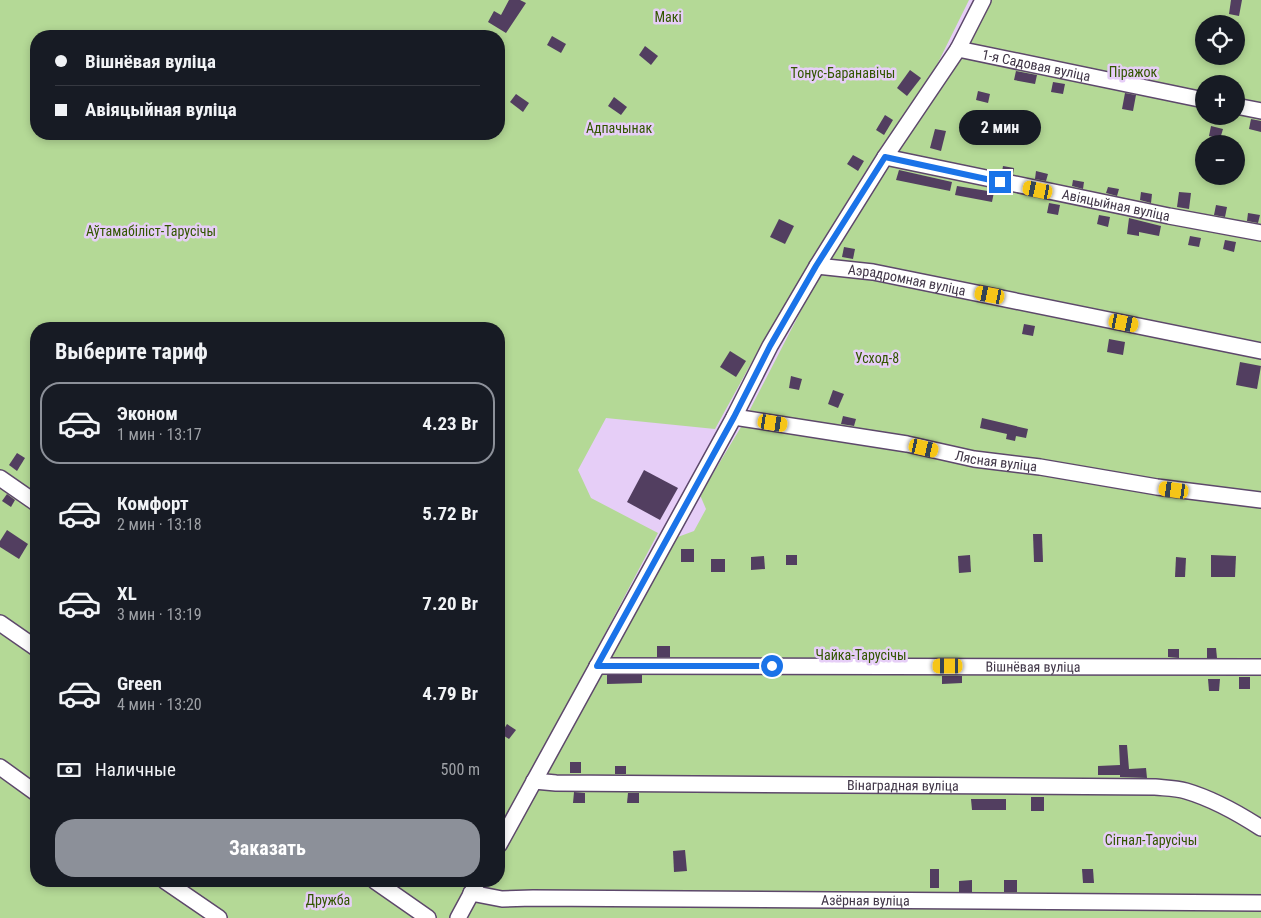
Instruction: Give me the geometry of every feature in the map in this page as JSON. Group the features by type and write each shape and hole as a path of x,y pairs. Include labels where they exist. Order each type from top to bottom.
{"street":[{"path":"505,824 534,781 734,417 770,346 816,266 885,157 958,49 983,0"},
{"name":"1-я Садовая вуліца","path":"958,49 1195,98"},
{"path":"1245,108 1261,112"},
{"name":"Авіяцыйная вуліца","path":"885,157 1169,216 1261,233"},
{"name":"Аэрадромная вуліца","path":"816,266 873,272 1261,351"},
{"name":"Лясная вуліца","path":"734,417 907,444 974,459 1040,467 1166,488 1261,500"},
{"path":"0,478 30,499"},
{"path":"0,623 30,644"},
{"name":"Вішнёвая вуліца","path":"597,666 1261,667"},
{"path":"0,767 30,789"},
{"name":"Вінаградная вуліца","path":"534,781 556,783 1155,786 1185,791 1208,799 1240,814 1261,828"},
{"path":"174,887 220,918"},
{"path":"383,887 428,918"},
{"path":"458,918 475,887"},
{"name":"Азёрная вуліца","path":"475,887 502,900 533,898 1261,903"}],"green space":[{"path":"0,0 969,0 928,83 862,177 764,340 715,429 606,418 578,470 591,498 658,533 505,820 505,322 30,322 30,887 467,887 450,918 0,918"},
{"path":"987,0 1261,0 1261,918 466,918 484,887 505,887 505,849 675,538 694,531 706,509 700,495 741,427 826,262 930,103"}],"building":[{"path":"509,0 520,0 526,3 506,33 505,30 501,30 488,22 494,11 501,15"},
{"path":"1231,0 1242,0 1239,15 1229,14"},
{"path":"552,36 566,44 561,53 547,45"},
{"path":"645,46 658,56 651,65 639,55"},
{"path":"910,70 921,78 907,96 897,88"},
{"path":"1016,71 1037,75 1035,84 1014,80"},
{"path":"1053,82 1065,84 1063,94 1051,92"},
{"path":"978,91 990,94 988,103 976,100"},
{"path":"1125,93 1136,95 1133,111 1122,109"},
{"path":"516,94 529,103 523,112 510,102"},
{"path":"614,97 627,107 621,115 608,106"},
{"path":"885,115 893,120 884,135 876,130"},
{"path":"1251,119 1261,121 1261,132 1249,129"},
{"path":"1211,126 1223,129 1221,135 1209,135"},
{"path":"935,129 946,131 941,151 930,148"},
{"path":"853,155 864,161 858,171 847,164"},
{"path":"1003,166 1014,168 1013,174 1002,172"},
{"path":"899,170 952,182 950,191 896,180"},
{"path":"1036,171 1048,174 1046,181 1035,179"},
{"path":"1073,180 1084,182 1083,189 1072,186"},
{"path":"957,186 994,192 992,202 955,195"},
{"path":"1108,187 1119,189 1117,196 1106,193"},
{"path":"1141,192 1152,194 1151,203 1140,200"},
{"path":"1179,192 1191,193 1189,209 1177,207"},
{"path":"1049,203 1060,205 1058,215 1047,213"},
{"path":"1216,205 1227,207 1225,217 1214,215"},
{"path":"1248,213 1260,215 1258,223 1247,221"},
{"path":"1099,215 1110,217 1108,227 1097,224"},
{"path":"1129,218 1161,226 1159,236 1139,232 1139,236 1127,234"},
{"path":"779,219 794,226 785,244 770,237"},
{"path":"1190,236 1201,238 1199,247 1188,245"},
{"path":"1225,240 1236,242 1234,252 1223,249"},
{"path":"844,247 855,249 853,259 842,257"},
{"path":"1024,324 1035,326 1033,336 1022,334"},
{"path":"1109,339 1125,342 1123,355 1107,352"},
{"path":"730,351 746,361 736,377 720,367"},
{"path":"1240,362 1261,366 1257,389 1236,385"},
{"path":"791,376 802,379 799,390 789,388"},
{"path":"833,390 844,394 838,408 828,404"},
{"path":"843,416 856,419 854,426 841,424"},
{"path":"982,418 1028,429 1026,438 1016,436 1015,441 1006,439 1007,434 980,428"},
{"path":"17,453 25,458 17,471 9,465"},
{"path":"644,470 678,488 660,520 627,502"},
{"path":"7,494 15,500 11,507 2,501"},
{"path":"7,530 28,544 19,559 0,547 0,541"},
{"path":"1033,534 1042,534 1043,562 1034,562"},
{"path":"681,549 694,549 694,562 681,562"},
{"path":"786,555 797,555 797,565 786,565"},
{"path":"970,555 971,572 959,573 958,556"},
{"path":"1211,555 1236,556 1235,577 1211,577"},
{"path":"764,556 765,569 751,570 751,557"},
{"path":"1176,557 1186,558 1185,577 1175,577"},
{"path":"711,559 725,559 725,572 711,572"},
{"path":"657,646 670,646 670,657 657,657"},
{"path":"1207,648 1216,648 1217,658 1207,658"},
{"path":"1168,649 1179,649 1179,658 1168,657"},
{"path":"607,675 642,675 642,683 607,684"},
{"path":"942,676 962,676 962,683 942,684"},
{"path":"1239,677 1250,677 1250,689 1239,689"},
{"path":"1208,679 1220,679 1219,691 1209,691"},
{"path":"507,724 516,730 509,739 505,736"},
{"path":"1119,745 1127,745 1129,769 1146,768 1147,778 1098,775 1098,766 1120,765"},
{"path":"570,762 581,762 581,773 570,773"},
{"path":"615,766 626,766 626,774 615,774"},
{"path":"574,792 585,793 585,803 573,803"},
{"path":"628,793 639,793 639,803 627,803"},
{"path":"1031,797 1044,797 1044,811 1031,811"},
{"path":"971,799 1006,799 1006,810 972,810"},
{"path":"685,850 687,871 674,872 673,851"},
{"path":"930,869 939,869 939,888 930,888"},
{"path":"1082,869 1093,869 1094,883 1083,883"},
{"path":"972,880 972,892 959,892 959,881"},
{"path":"1004,880 1017,880 1017,892 1004,892"}],"route":[{"path":"772,666 597,666 671,528 734,417 770,346 816,266 885,157 1000,182"}],"park label":[{"name":"Макі","path":"668,17"},
{"name":"Піражок","path":"1133,72"},
{"name":"Тонус-Баранавічы","path":"843,73"},
{"name":"Адпачынак","path":"619,128"},
{"name":"Аўтамабіліст-Тарусічы","path":"151,231"},
{"name":"Усход-8","path":"877,358"},
{"name":"Чайка-Тарусічы","path":"861,655"},
{"name":"Сігнал-Тарусічы","path":"1151,840"},
{"name":"Дружба","path":"328,900"}]}
